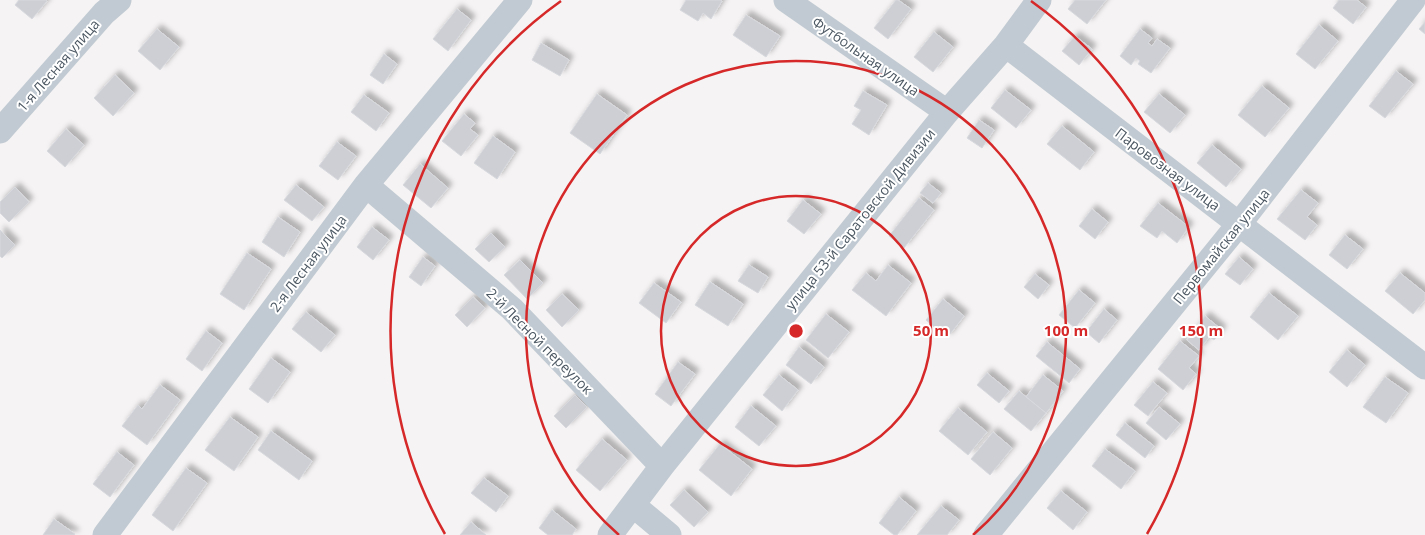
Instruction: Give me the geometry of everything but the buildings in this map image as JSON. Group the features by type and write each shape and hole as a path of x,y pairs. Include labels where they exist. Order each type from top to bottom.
{"street":[{"name":"1-я Лесная улица","path":"0,131 104,13 119,0"},
{"name":"2-я Лесная улица","path":"105,535 366,185 520,0"},
{"name":"Футбольная улица","path":"786,0 947,112"},
{"name":"улица 53-й Саратовской Дивизии","path":"610,535 662,466 947,112 1006,45 1039,0"},
{"name":"Первомайская улица","path":"986,535 1239,224 1414,0"},
{"name":"Паровозная улица","path":"1006,45 1425,367"},
{"name":"2-й Лесной переулок","path":"366,185 512,309 662,466"},
{"path":"633,505 669,535"}]}
